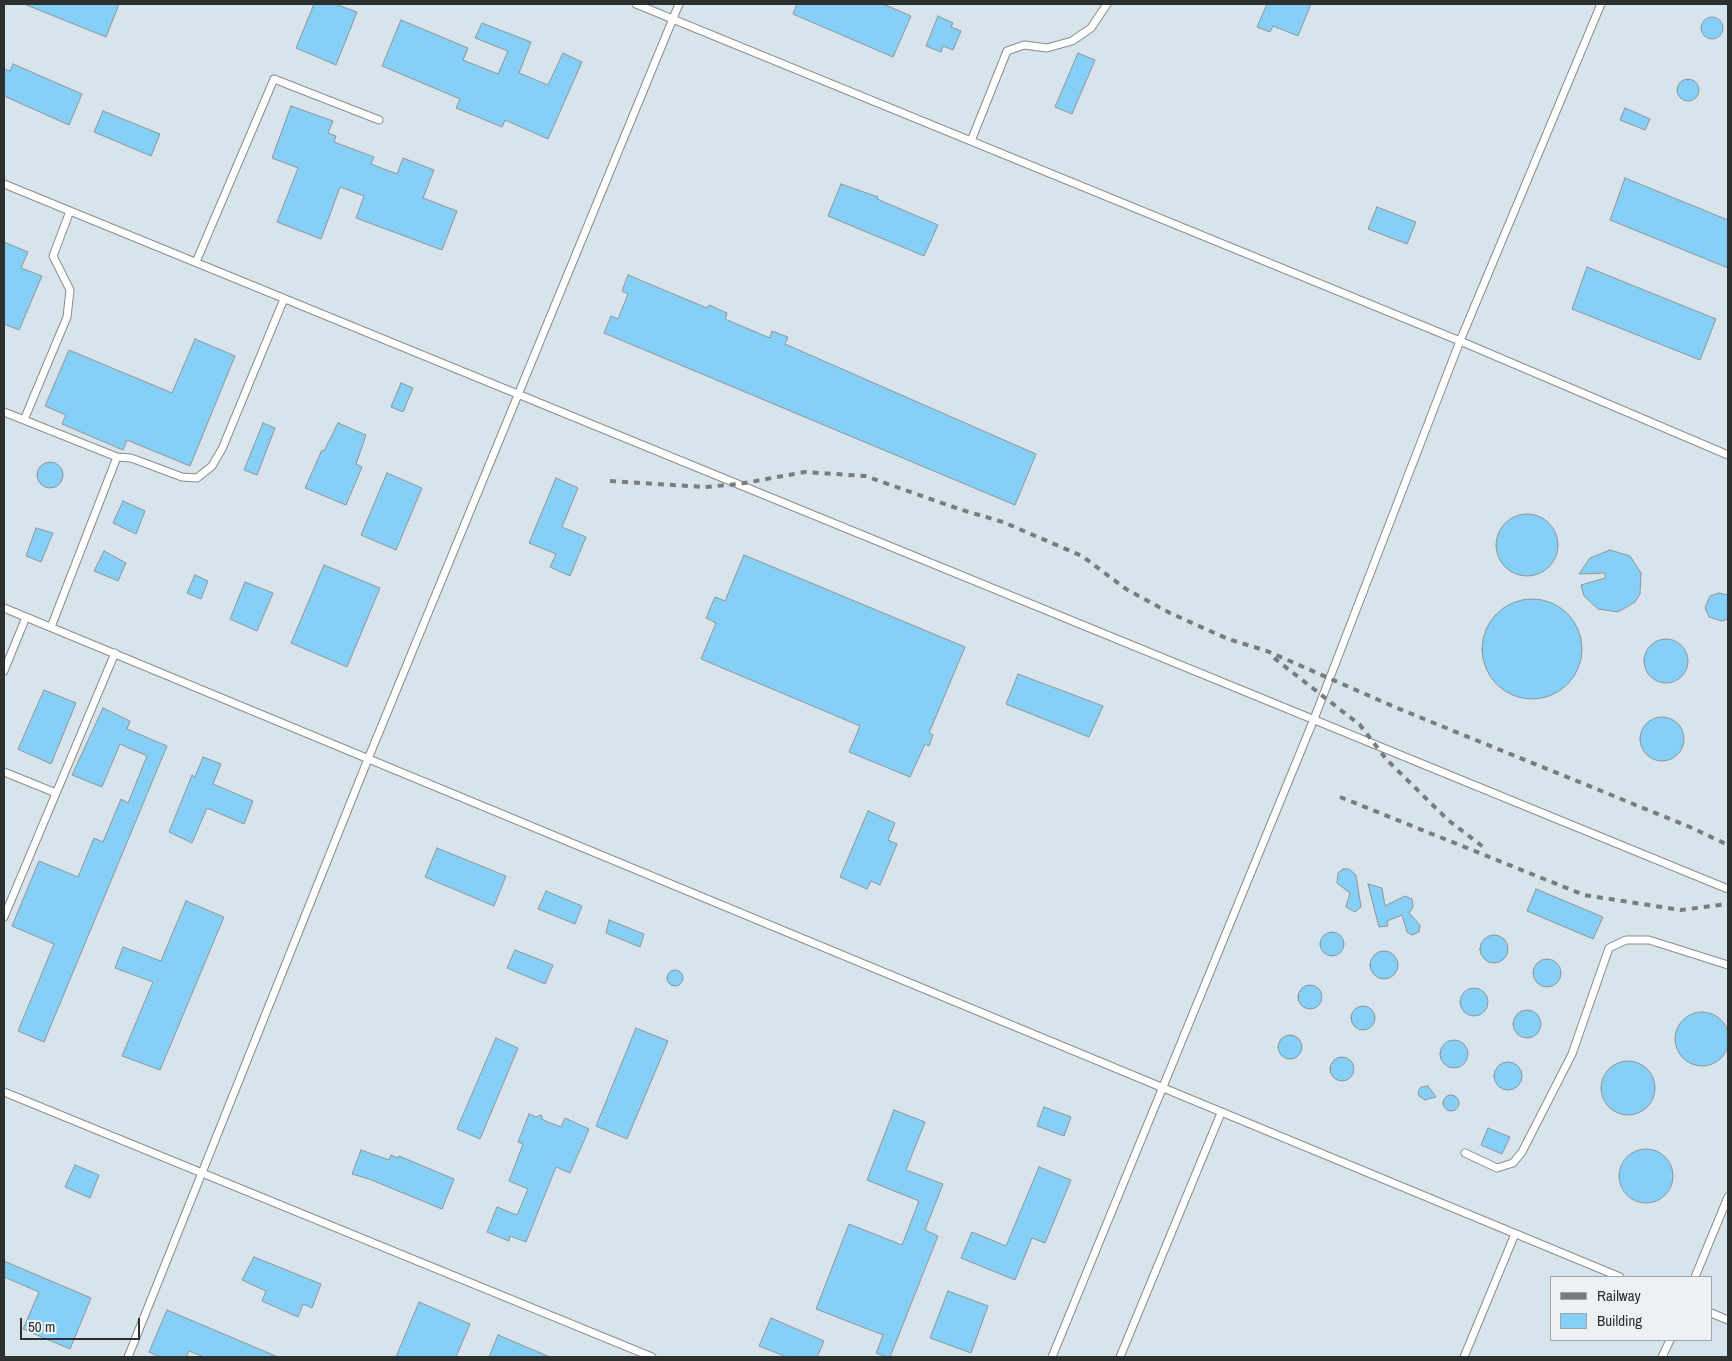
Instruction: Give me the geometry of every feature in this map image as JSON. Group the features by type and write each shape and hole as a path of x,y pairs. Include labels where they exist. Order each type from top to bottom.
{"lane":[{"path":"636,4 1460,341 1728,455"},
{"path":"128,1357 368,759 678,4"},
{"path":"971,141 1008,51 1024,45 1047,48 1072,41 1092,28 1107,4"},
{"path":"1052,1357 1164,1089 1314,718 1460,341 1601,4"},
{"path":"196,262 274,79 379,120"},
{"path":"4,184 1314,718 1728,889"},
{"path":"24,420 67,317 70,290 53,256 70,211"},
{"path":"4,412 116,457 131,458 182,478 197,478 212,466 222,449 284,298"},
{"path":"51,627 116,457"},
{"path":"4,608 1618,1276"},
{"path":"4,671 26,617"},
{"path":"4,917 115,653"},
{"path":"4,772 56,793"},
{"path":"1465,1153 1497,1168 1513,1163 1522,1152 1572,1054 1609,948 1626,940 1649,940 1728,965"},
{"path":"4,1092 652,1357"},
{"path":"1120,1357 1221,1113"},
{"path":"1695,1276 1728,1197"},
{"path":"1464,1357 1515,1234"},
{"path":"1712,1313 1728,1320"},
{"path":"1662,1357 1670,1341"}],"shaded area":[{"path":"4,4 1728,4 1728,1357 4,1357"}],"building":[{"path":"24,4 119,4 106,37"},
{"path":"314,4 335,4 357,12 336,65 296,48"},
{"path":"797,4 883,4 911,16 893,57 793,14"},
{"path":"1267,4 1311,4 1298,36 1273,26 1270,32 1257,27"},
{"path":"938,16 953,23 951,27 961,31 953,50 943,46 941,52 926,46"},
{"path":"1712,17 1720,20 1723,28 1720,36 1712,39 1704,36 1701,28 1704,20"},
{"path":"401,20 468,48 463,60 498,74 508,51 475,38 482,23 531,42 519,73 548,85 563,53 582,62 548,139 505,120 502,127 456,108 460,99 382,66"},
{"path":"1078,53 1095,60 1072,114 1055,107"},
{"path":"13,64 82,94 69,125 4,96 4,69 10,71"},
{"path":"1688,79 1696,82 1699,90 1696,98 1688,101 1680,98 1677,90 1680,82"},
{"path":"291,106 333,121 328,133 336,136 334,142 374,157 371,164 397,174 403,158 434,170 423,198 457,211 442,250 356,218 364,196 340,187 321,239 277,222 298,168 272,158"},
{"path":"1625,108 1650,119 1645,130 1620,120"},
{"path":"103,111 160,134 151,156 94,132"},
{"path":"1625,178 1728,220 1728,268 1610,220"},
{"path":"841,184 878,197 877,199 938,225 924,256 828,216"},
{"path":"1377,207 1416,222 1407,244 1368,229"},
{"path":"4,242 28,252 21,268 42,276 19,330 4,324"},
{"path":"1587,267 1716,319 1700,360 1572,309"},
{"path":"628,275 707,308 709,305 727,313 725,319 770,338 772,331 788,337 785,344 1036,454 1015,505 604,333 611,316 618,319 628,294 622,291"},
{"path":"195,339 235,356 190,466 127,440 123,450 62,424 66,415 45,406 69,350 172,393"},
{"path":"401,383 413,388 403,412 391,407"},
{"path":"263,423 275,428 257,475 244,470"},
{"path":"338,423 366,435 356,464 362,467 346,505 305,488 322,450 324,451"},
{"path":"50,462 59,466 63,475 59,484 50,488 41,484 37,475 41,466"},
{"path":"387,473 422,488 396,550 361,535"},
{"path":"556,478 578,488 562,527 586,537 570,576 550,567 556,554 529,543"},
{"path":"123,501 145,511 136,534 113,523"},
{"path":"1527,514 1544,519 1549,523 1553,528 1558,545 1553,562 1549,567 1544,571 1527,576 1510,571 1505,567 1501,562 1496,545 1501,528 1505,523 1510,519"},
{"path":"36,528 53,533 41,562 26,556"},
{"path":"1610,550 1630,556 1641,573 1640,594 1635,602 1618,612 1598,609 1584,596 1581,585 1605,578 1605,573 1579,574 1590,558"},
{"path":"104,551 126,563 118,581 94,571"},
{"path":"744,555 965,647 929,733 933,735 929,746 925,744 910,777 849,752 860,726 701,659 716,623 706,618 715,597 725,601"},
{"path":"324,565 380,588 347,667 291,643"},
{"path":"195,575 208,581 201,599 187,593"},
{"path":"245,582 273,593 257,631 230,619"},
{"path":"1719,593 1728,595 1728,619 1722,621 1709,617 1705,608 1710,596"},
{"path":"1532,599 1542,600 1560,607 1574,621 1581,639 1581,659 1574,677 1560,691 1542,698 1532,699 1522,698 1504,691 1490,677 1483,659 1482,649 1483,639 1490,621 1504,607 1522,600"},
{"path":"1662,639 1670,639 1682,645 1688,661 1682,677 1670,683 1662,683 1650,677 1644,665 1644,657 1650,645"},
{"path":"1018,674 1103,706 1089,737 1006,704"},
{"path":"44,690 76,703 51,764 18,749"},
{"path":"103,708 130,721 127,729 167,746 44,1042 18,1031 54,944 12,926 39,861 78,877 94,838 103,842 121,799 128,803 147,756 120,744 102,787 72,775"},
{"path":"1658,717 1666,717 1678,723 1684,739 1678,755 1666,761 1658,761 1646,755 1640,743 1640,735 1646,723"},
{"path":"203,757 221,764 213,784 253,801 244,824 207,808 192,843 169,832 192,775 195,777"},
{"path":"868,811 895,823 888,840 897,844 880,885 871,881 867,889 840,877"},
{"path":"437,848 506,876 494,906 425,877"},
{"path":"1343,869 1349,869 1356,875 1361,907 1355,912 1346,907 1350,893 1337,883 1338,873"},
{"path":"1368,884 1382,888 1385,906 1405,896 1412,899 1413,907 1409,913 1420,925 1419,932 1412,935 1407,932 1402,915 1387,921 1388,926 1379,927"},
{"path":"1536,889 1603,917 1593,939 1527,911"},
{"path":"546,891 582,906 575,924 538,909"},
{"path":"186,901 224,917 160,1070 122,1056 153,982 115,968 123,947 161,961"},
{"path":"609,920 644,934 640,947 606,933"},
{"path":"1332,932 1341,935 1344,944 1341,953 1332,956 1323,953 1320,944 1323,935"},
{"path":"1494,935 1504,939 1508,949 1504,959 1494,963 1484,959 1480,949 1484,939"},
{"path":"515,950 553,965 545,984 507,968"},
{"path":"1384,951 1394,955 1398,965 1394,975 1384,979 1374,975 1370,965 1374,955"},
{"path":"1547,959 1557,963 1561,973 1557,983 1547,987 1537,983 1533,973 1537,963"},
{"path":"675,970 683,978 675,986 667,978"},
{"path":"1310,985 1319,988 1322,997 1319,1006 1310,1009 1301,1006 1298,997 1301,988"},
{"path":"1474,988 1484,992 1488,1002 1484,1012 1474,1016 1464,1012 1460,1002 1464,992"},
{"path":"1363,1006 1372,1009 1375,1018 1372,1027 1363,1030 1354,1027 1351,1018 1354,1009"},
{"path":"1527,1010 1537,1014 1541,1024 1537,1034 1527,1038 1517,1034 1513,1024 1517,1014"},
{"path":"1702,1012 1712,1014 1721,1020 1727,1029 1729,1039 1727,1049 1721,1058 1712,1064 1702,1066 1692,1064 1683,1058 1677,1049 1675,1039 1677,1029 1683,1020 1692,1014"},
{"path":"636,1028 668,1041 627,1139 596,1126"},
{"path":"1290,1035 1299,1038 1302,1047 1299,1056 1290,1059 1281,1056 1278,1047 1281,1038"},
{"path":"496,1038 518,1048 480,1139 457,1129"},
{"path":"1454,1040 1464,1044 1468,1054 1464,1064 1454,1068 1444,1064 1440,1054 1444,1044"},
{"path":"1342,1057 1351,1060 1354,1069 1351,1078 1342,1081 1333,1078 1330,1069 1333,1060"},
{"path":"1623,1061 1633,1061 1643,1065 1651,1073 1655,1088 1651,1103 1643,1111 1633,1115 1623,1115 1613,1111 1605,1103 1601,1093 1601,1083 1605,1073 1613,1065"},
{"path":"1508,1062 1518,1066 1522,1076 1518,1086 1508,1090 1498,1086 1494,1076 1498,1066"},
{"path":"1428,1086 1436,1097 1425,1100 1419,1096 1418,1091 1421,1087"},
{"path":"1451,1095 1459,1103 1451,1111 1443,1103"},
{"path":"1044,1107 1071,1117 1064,1136 1037,1126"},
{"path":"894,1110 925,1122 906,1170 943,1184 925,1230 938,1236 890,1357 887,1357 876,1353 883,1335 816,1309 849,1224 902,1245 919,1201 867,1180"},
{"path":"529,1114 536,1117 541,1115 543,1120 561,1127 565,1118 589,1129 570,1173 556,1167 526,1242 510,1236 509,1241 487,1232 497,1207 517,1215 528,1189 509,1181 523,1144 518,1142"},
{"path":"1488,1128 1510,1137 1502,1154 1481,1145"},
{"path":"1641,1149 1651,1149 1661,1153 1669,1161 1673,1176 1669,1191 1661,1199 1651,1203 1641,1203 1631,1199 1623,1191 1619,1181 1619,1171 1623,1161 1631,1153"},
{"path":"361,1150 389,1160 391,1155 398,1158 399,1156 454,1179 442,1209 369,1179 352,1174"},
{"path":"75,1165 99,1175 90,1198 65,1187"},
{"path":"1039,1167 1071,1180 1045,1243 1032,1238 1015,1280 961,1258 972,1232 1006,1246"},
{"path":"254,1257 321,1284 312,1308 303,1304 298,1317 262,1301 266,1291 242,1280"},
{"path":"4,1261 91,1298 70,1349 23,1329 39,1292 4,1277"},
{"path":"948,1291 988,1306 971,1353 930,1338"},
{"path":"419,1302 470,1324 456,1357 396,1357"},
{"path":"167,1310 278,1357 204,1357 189,1351 186,1357 160,1357 149,1352"},
{"path":"771,1318 824,1341 817,1357 787,1357 759,1346"},
{"path":"498,1335 550,1357 489,1357"}],"railway":[{"path":"610,481 705,487 739,484 805,472 865,476 962,510 1003,522 1082,556 1126,589 1170,613 1228,639 1267,651 1397,708 1690,827 1728,845"},
{"path":"1274,658 1360,725 1387,760 1448,820 1486,849"},
{"path":"1340,797 1584,895 1681,910 1728,904"}]}
